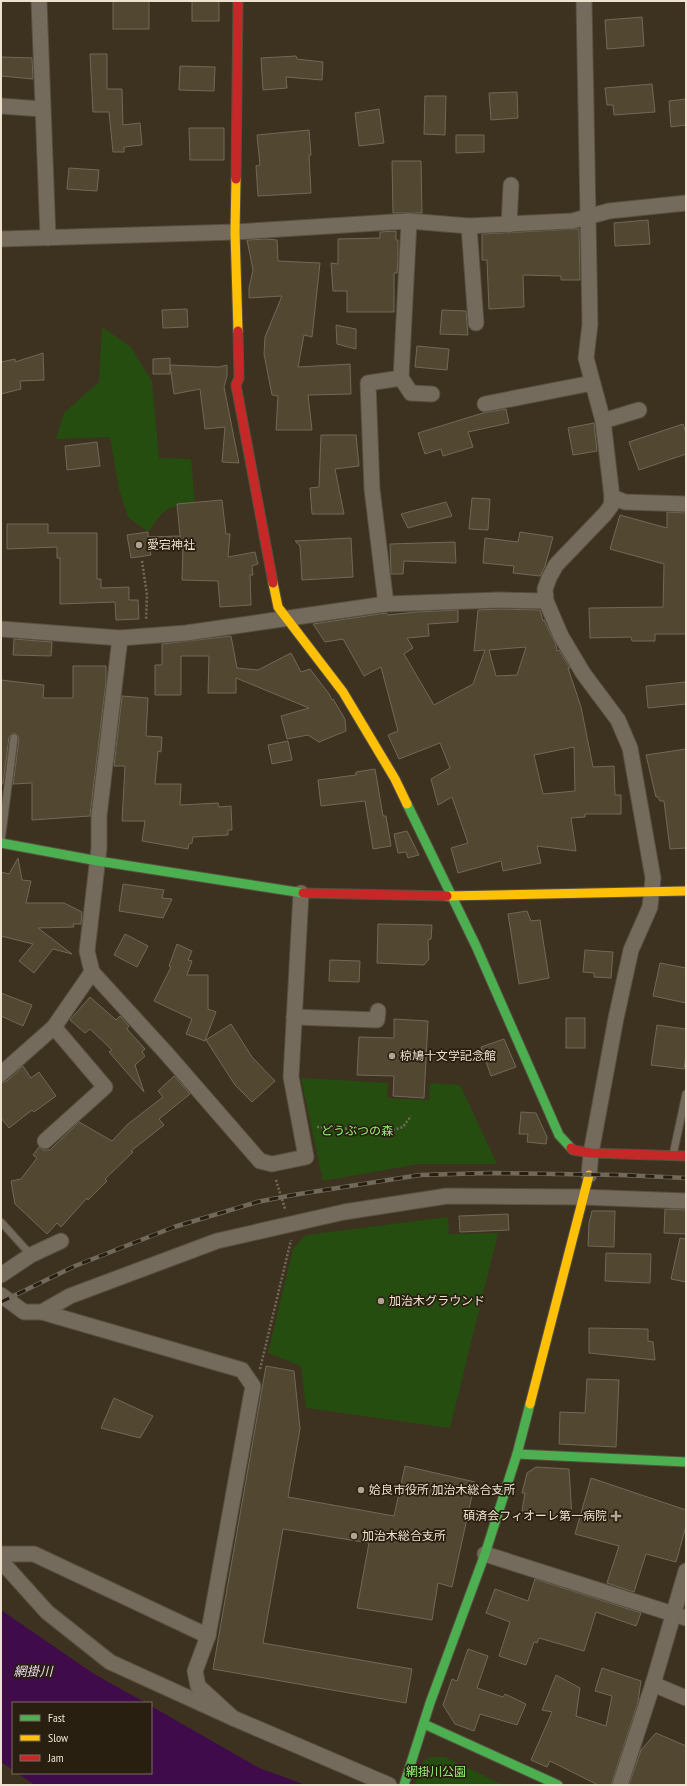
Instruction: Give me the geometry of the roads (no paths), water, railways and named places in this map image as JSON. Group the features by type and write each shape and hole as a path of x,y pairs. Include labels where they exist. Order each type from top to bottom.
{"street":[{"path":"38,1 48,238"},
{"path":"238,1 235,232 239,378 236,385 278,608 343,692 395,779 453,896 516,1035 559,1135 573,1150 686,1156"},
{"path":"404,1785 430,1703 485,1554 517,1454 582,1197 589,1175 591,1152 616,1018 631,950 650,907 653,892 653,878 646,834 630,748 618,720 583,672 561,636 546,601 545,589 548,578 556,566 605,514 611,506 612,497 603,421 586,358 590,324 584,1"},
{"path":"1,106 42,109"},
{"path":"509,225 511,185"},
{"path":"1,239 235,232 409,222 469,226 572,222 587,216 609,211 686,204"},
{"path":"409,222 401,378 411,393 432,394"},
{"path":"469,226 476,323"},
{"path":"386,604 372,489 368,383 401,378"},
{"path":"485,404 592,383"},
{"path":"603,421 638,410"},
{"path":"612,497 625,502 686,504"},
{"path":"1,629 120,638 145,637 287,619 386,604 499,600 546,601"},
{"path":"120,638 99,816 98,861 87,951 92,972 167,1054 260,1161 272,1164 306,1158 291,1077 301,893"},
{"path":"1,843 98,861 301,893 453,896 686,891"},
{"path":"1,1074 54,1027 92,972"},
{"path":"294,1017 378,1020 378,1011"},
{"path":"45,1141 105,1087 54,1027"},
{"path":"42,1312 70,1296 217,1241 344,1212 447,1196 582,1197 686,1201"},
{"path":"1,1275 31,1256 61,1241"},
{"path":"1,1295 24,1312 42,1312 242,1370 253,1386 208,1636 195,1671 198,1686 233,1718"},
{"path":"517,1454 686,1462"},
{"path":"1,1554 34,1554 208,1636"},
{"path":"485,1554 680,1616"},
{"path":"1,1562 47,1612 110,1662 233,1718 389,1785"},
{"path":"620,1785 653,1684 680,1616 686,1571"},
{"path":"653,1684 686,1698"},
{"path":"424,1724 558,1785"}],"lane":[{"path":"1,843 14,738"},
{"path":"673,1156 686,1094"},
{"path":"1,1222 31,1256"}],"water":[{"name":"網掛川","path":"1,1610 94,1674 144,1702 12,1702 12,1769 1,1762"},
{"path":"152,1707 259,1768 306,1785 35,1785 18,1774 152,1774"}],"railway":[{"path":"1,1302 75,1266 174,1227 257,1202 293,1195 420,1175 490,1173 621,1175 686,1178"}],"place":[{"name":"愛宕神社","path":"139,545"},
{"name":"椋鳩十文学記念館","path":"392,1056"},
{"name":"加治木グラウンド","path":"381,1301"},
{"name":"姶良市役所 加治木総合支所","path":"361,1490"},
{"name":"碩済会フィオーレ第一病院","path":"616,1516"},
{"name":"加治木総合支所","path":"354,1536"}],"park label":[{"name":"どうぶつの森","path":"357,1131"},
{"name":"網掛川公園","path":"436,1772"}]}
